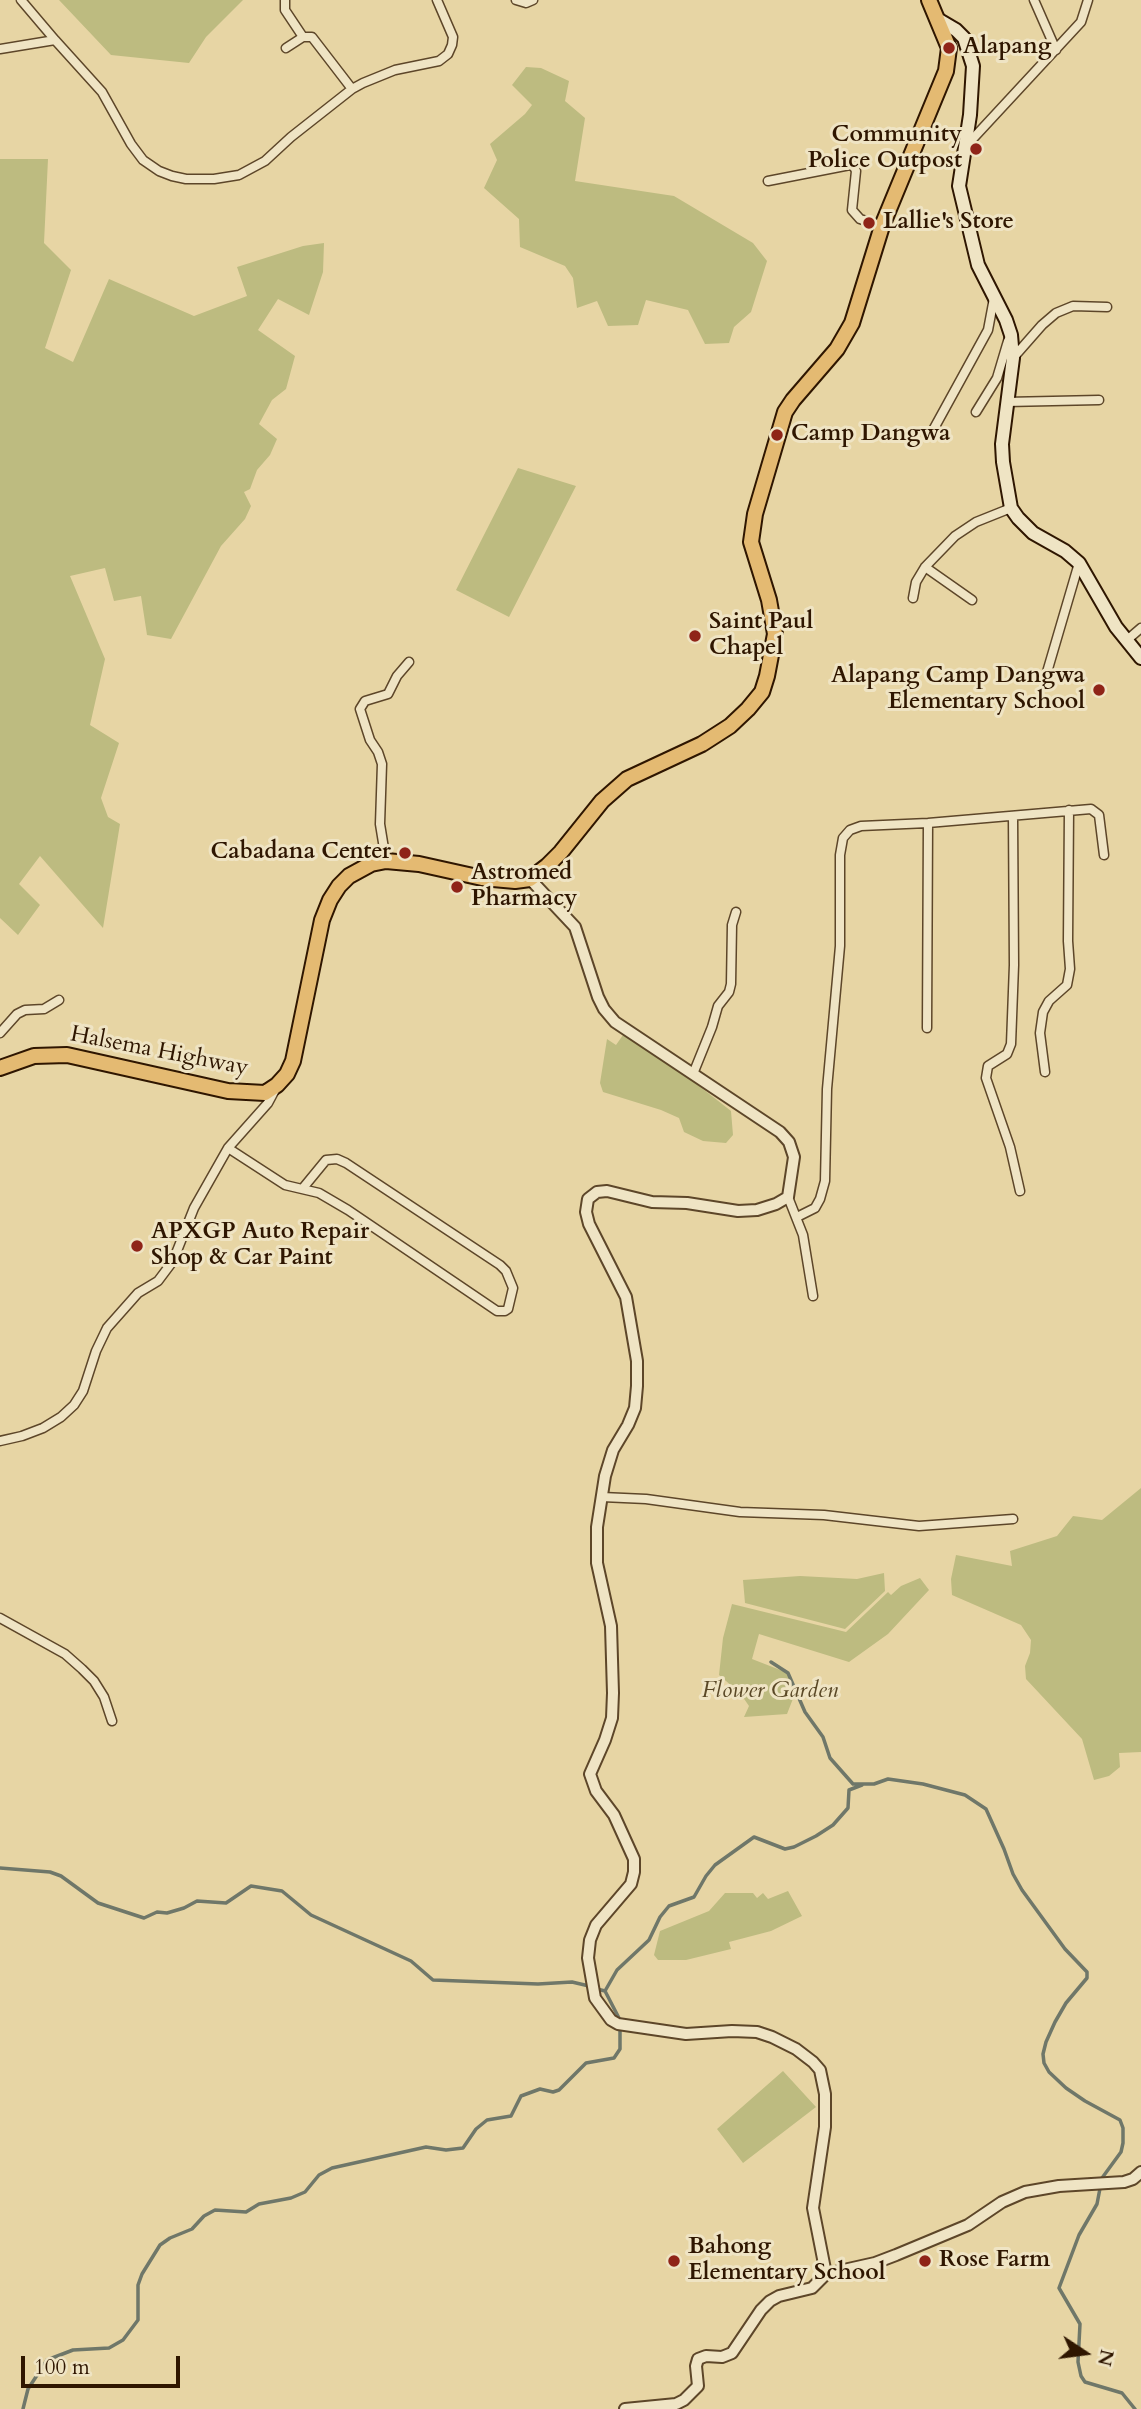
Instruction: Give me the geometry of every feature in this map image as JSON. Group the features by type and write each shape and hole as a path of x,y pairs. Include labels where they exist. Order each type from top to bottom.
{"highway":[{"path":"530,878 561,852 602,801 617,787 627,779 702,744 730,726 762,692 775,634 769,600 751,542 755,514 785,412 837,349 852,323 882,226 946,71 948,48 929,0"},
{"name":"Halsema Highway","path":"0,1068 34,1056 67,1055 228,1091 265,1093 287,1074 293,1061 304,1016 315,948 330,900 339,886 358,870 386,861 419,864 482,877 515,880 530,878"}],"main road":[{"path":"939,20 964,38 972,58 970,115 959,187 978,265 1006,320 1010,335 1013,358 1006,402 1003,462 1012,508 1025,527 1065,551 1079,563 1105,610 1141,658"}],"street":[{"path":"21,0 102,92 143,160 159,171 186,179 227,177 252,169 352,89 375,76 439,61 448,54 453,37 437,0"},
{"path":"285,0 285,10 303,37"},
{"path":"516,0 526,3 533,0"},
{"path":"1034,0 1056,50"},
{"path":"965,147 1081,22 1088,0"},
{"path":"286,48 303,37 316,39 352,89"},
{"path":"0,48 55,40"},
{"path":"768,181 850,165 856,171 852,210 860,219 882,226"},
{"path":"932,432 988,330 994,295"},
{"path":"1013,358 1056,313 1073,306 1107,307"},
{"path":"976,412 997,378 1010,335"},
{"path":"1006,402 1099,400"},
{"path":"913,598 916,582 939,550 965,527 1012,508"},
{"path":"1045,679 1079,563"},
{"path":"925,567 972,600"},
{"path":"1127,640 1141,628"},
{"path":"386,861 380,824 382,764 370,740 360,709 365,701 388,694 397,676 410,662"},
{"path":"797,1217 815,1208 825,1181 827,1089 840,946 840,855 843,838 850,830 861,826 1091,809 1097,811 1104,855"},
{"path":"1045,1072 1040,1033 1043,1012 1049,1001 1067,985 1070,969 1069,810"},
{"path":"1013,816 1014,965 1011,1044 1007,1054 988,1066 986,1078 1010,1147 1020,1191"},
{"path":"927,1028 928,823"},
{"path":"530,878 576,927 598,997 615,1022 780,1132 789,1142 794,1157 788,1197 797,1217 807,1254 813,1296"},
{"path":"693,1074 718,1006 732,985 732,925 736,912"},
{"path":"0,1033 17,1014 25,1010 44,1009 59,1000"},
{"path":"0,1441 43,1428 74,1405 83,1391 107,1328 138,1293 158,1281 173,1261 194,1208 228,1148 268,1103 277,1085"},
{"path":"228,1148 285,1185 319,1193 348,1210 487,1306 501,1312 508,1309 513,1288 506,1271 500,1265 346,1163 337,1159 326,1160 303,1188"},
{"path":"788,1197 776,1204 738,1211 687,1203 638,1200 607,1191 597,1192 588,1199 586,1212 589,1224 626,1297 637,1361 635,1408 628,1426 613,1450 604,1476 596,1544 611,1626 612,1718 590,1774 596,1791 614,1815 634,1859 634,1872 631,1884 596,1925 590,1940 588,1958 595,1998 611,2020 685,2034 757,2032 796,2049 820,2070 825,2094 825,2127 813,2208 826,2274"},
{"path":"603,1497 637,1498 740,1512 824,1515 919,1526 1013,1519"},
{"path":"0,1618 65,1654 82,1669 104,1697 112,1721"},
{"path":"625,2409 676,2404 684,2400 698,2386 698,2359 706,2356 722,2357 732,2353 761,2310 779,2295 812,2288 826,2274 866,2266 968,2225 1018,2194 1084,2183 1124,2182 1141,2172"}],"green space":[{"path":"59,0 243,0 206,37 189,63 111,55"},
{"path":"526,67 541,68 569,81 565,101 585,118 575,181 674,196 753,243 767,261 751,312 734,327 729,343 705,344 688,310 646,300 638,325 608,326 597,301 577,308 573,278 565,266 520,247 519,219 484,188 497,160 490,144 532,105 512,85"},
{"path":"0,159 48,159 44,243 71,270 45,348 73,362 109,279 194,316 247,296 237,267 303,246 324,243 323,272 309,315 278,299 258,330 295,356 286,389 272,400 259,424 277,439 270,455 257,470 250,489 244,492 251,506 245,519 221,546 171,639 147,635 141,596 114,601 105,568 70,576 105,659 90,725 119,743 101,798 108,817 120,824 103,928 40,856 19,884 40,905 18,935 0,918"},
{"path":"518,468 576,486 509,617 456,590"},
{"path":"623,1035 666,1060 731,1111 733,1135 726,1143 703,1141 684,1132 679,1118 603,1092 600,1083 607,1039 616,1045"},
{"path":"1141,1488 1141,1752 1119,1753 1120,1767 1109,1776 1094,1780 1082,1739 1026,1679 1025,1666 1031,1640 1021,1625 952,1595 951,1579 956,1555 1012,1566 1010,1551 1057,1536 1073,1516 1102,1520"},
{"path":"884,1573 885,1591 845,1629 745,1603 743,1580 800,1576 857,1579"},
{"name":"Flower Garden","path":"920,1578 929,1590 888,1634 849,1662 759,1634 752,1659 788,1673 796,1691 787,1714 744,1717 749,1706 740,1693 719,1675 723,1638 732,1604 846,1632 888,1592 891,1595 901,1586"},
{"path":"788,1891 802,1916 771,1931 729,1942 731,1949 686,1960 658,1960 654,1955 660,1931 709,1911 725,1893 753,1893 757,1898 763,1893 768,1899"},
{"path":"783,2071 816,2107 743,2163 717,2129"}],"waterway":[{"path":"771,1662 788,1673 805,1712 823,1737 830,1758 853,1784 874,1784 888,1779 923,1784 965,1795 986,1809 1022,1890 1065,1949 1087,1972 1087,1978 1066,2003 1055,2022 1046,2042 1044,2063 1049,2072 1066,2088 1120,2120 1123,2143 1121,2152 1102,2178 1097,2204 1079,2235 1059,2288 1080,2324 1078,2362 1081,2376 1085,2382 1122,2393 1135,2409"},
{"path":"597,1989 605,1991 617,1970 649,1940 660,1917 669,1906 694,1897 715,1865 754,1837 785,1849 816,1836 833,1825 848,1808 849,1790 862,1785"},
{"path":"0,1868 50,1872 61,1876 98,1903 144,1918 157,1912 167,1913 184,1908 197,1901 226,1903 251,1886 282,1891 311,1915 411,1961 433,1980 538,1984 572,1982 589,1986"},
{"path":"605,1991 620,2020"},
{"path":"23,2409 28,2389 47,2360 73,2350 109,2348 123,2340 138,2320 138,2285 160,2245 192,2229 204,2216 215,2210 246,2212 259,2204 291,2198 305,2192 319,2175 332,2168 426,2147 446,2150 463,2148 476,2129 487,2120 511,2116 521,2096 540,2089 553,2092 559,2090 586,2063 614,2058 620,2049 620,2028"}],"place":[{"name":"Alapang","path":"949,48"},
{"name":"Community Police Outpost","path":"976,149"},
{"name":"Lallie's Store","path":"869,223"},
{"name":"Camp Dangwa","path":"777,435"},
{"name":"Saint Paul Chapel","path":"695,636"},
{"name":"Alapang Camp Dangwa Elementary School","path":"1099,690"},
{"name":"Cabadana Center","path":"405,853"},
{"name":"Astromed Pharmacy","path":"457,887"},
{"name":"APXGP Auto Repair Shop & Car Paint","path":"137,1246"},
{"name":"Bahong Elementary School","path":"674,2261"},
{"name":"Rose Farm","path":"925,2261"}]}
